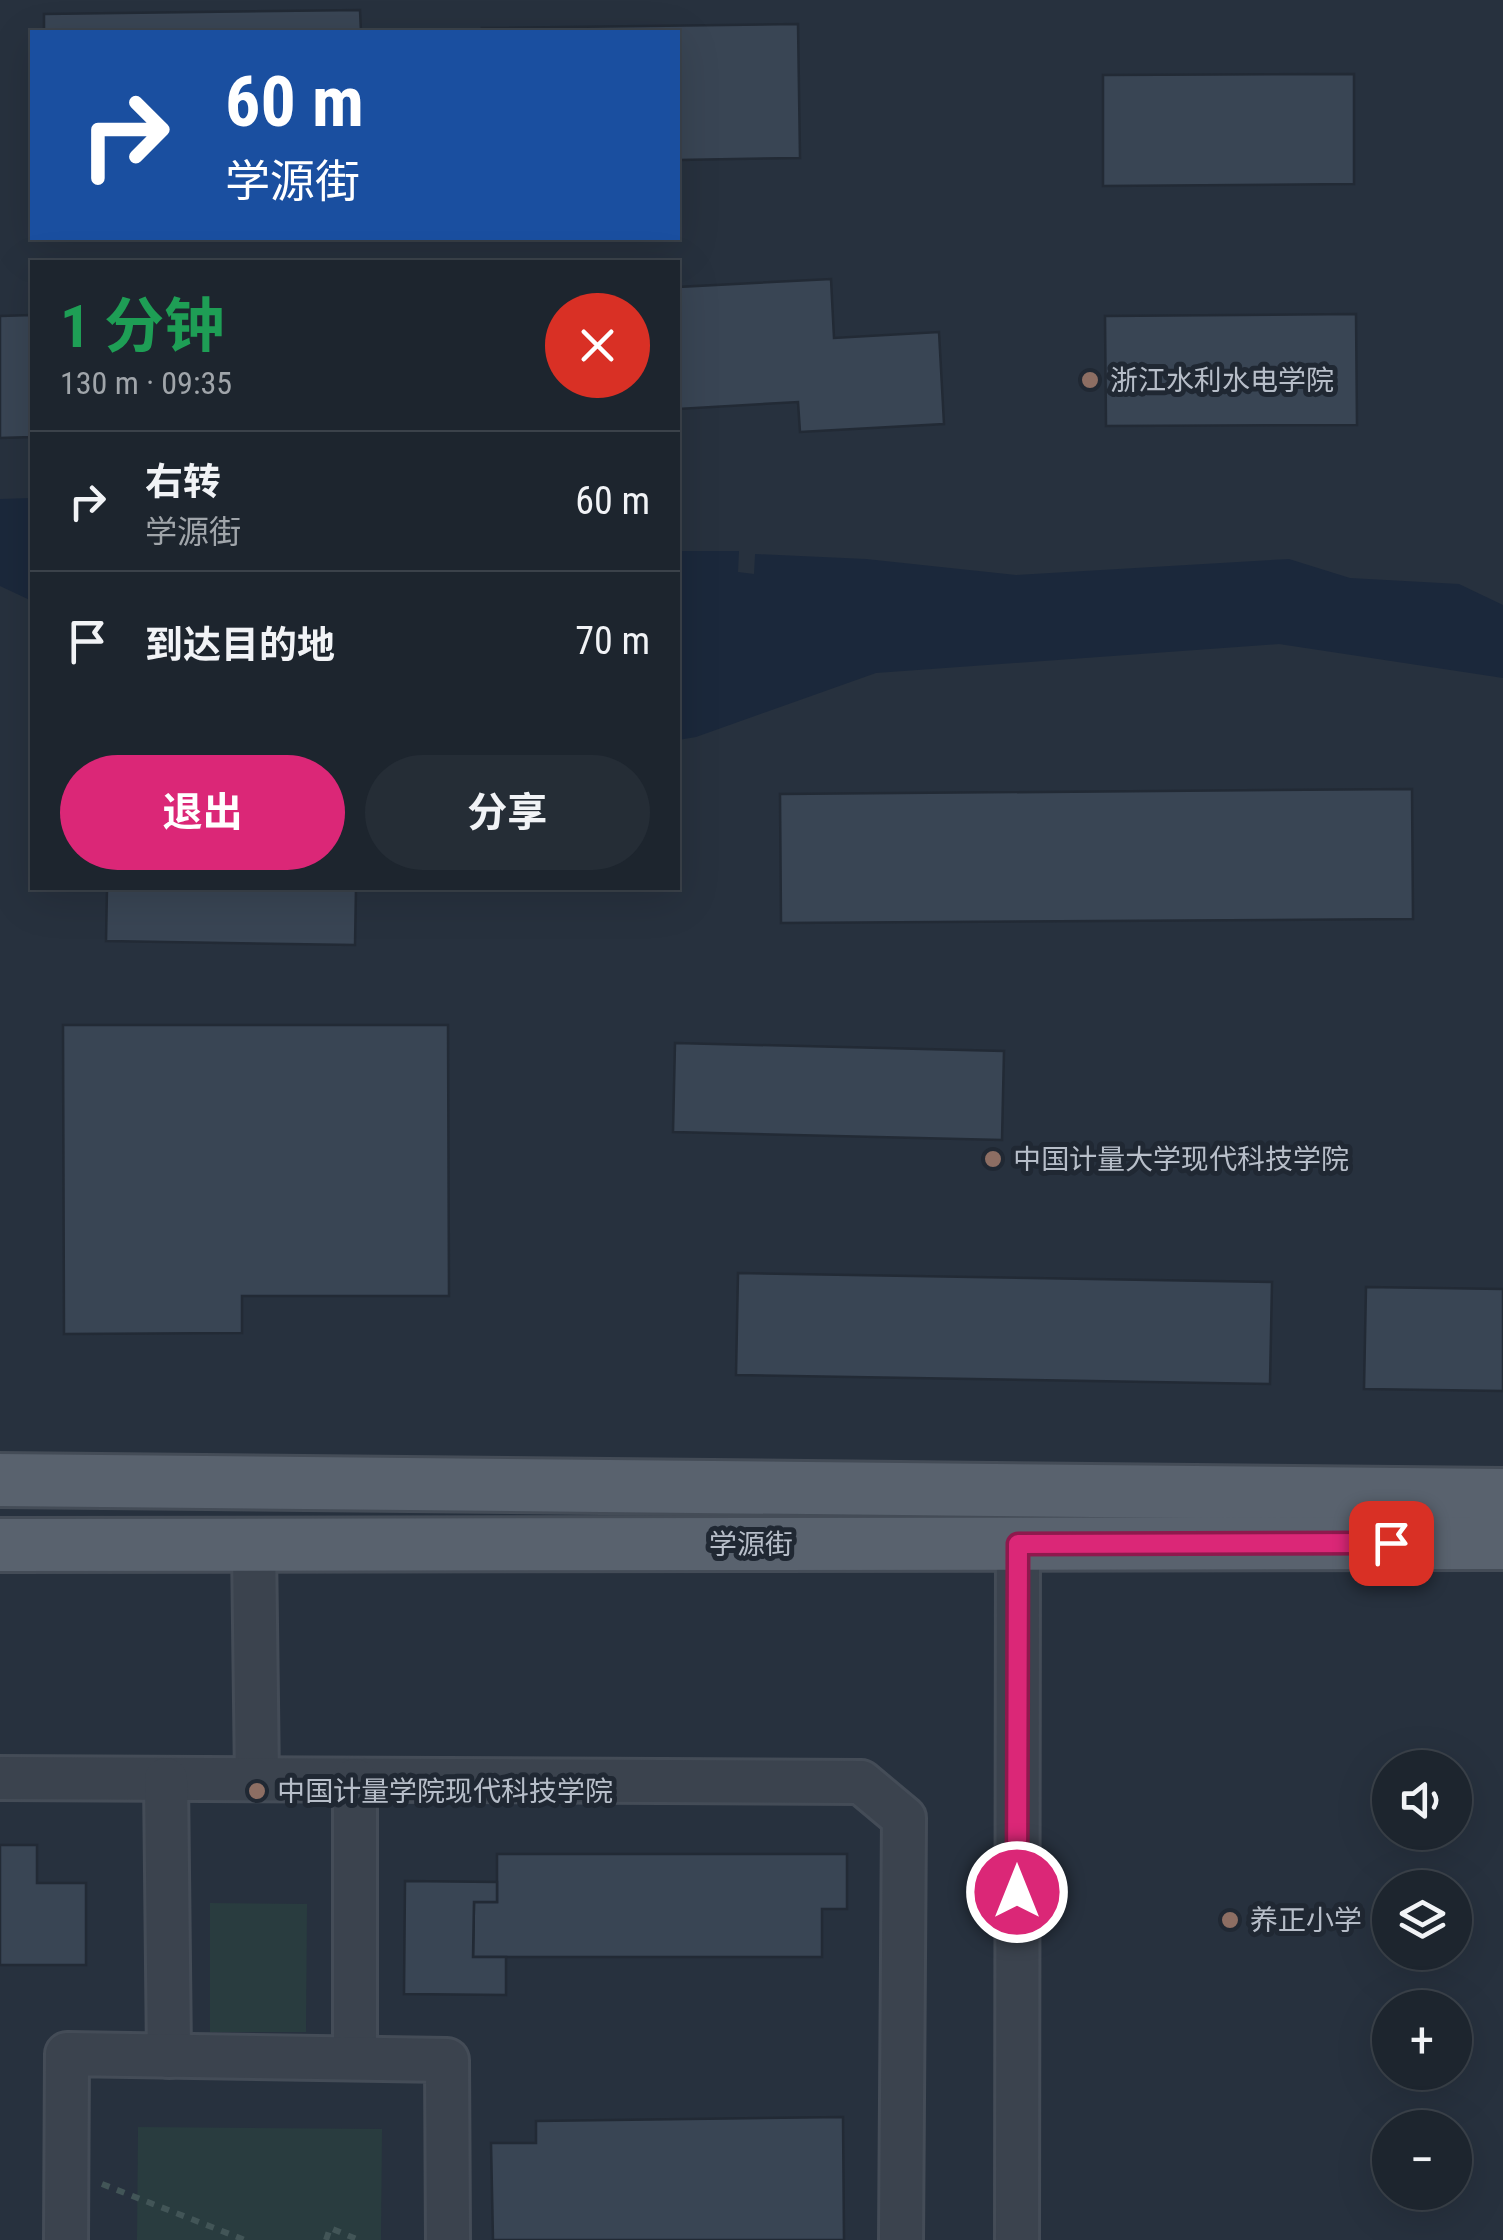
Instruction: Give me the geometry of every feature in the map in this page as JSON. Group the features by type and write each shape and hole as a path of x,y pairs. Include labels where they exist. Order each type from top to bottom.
{"main road":[{"path":"0,1480 1503,1495"},
{"name":"学源街","path":"0,1546 1503,1542"}],"street":[{"path":"1016,2240 1018,1544"},
{"path":"254,1546 257,1778"},
{"path":"0,1778 861,1782 904,1818 901,2240"},
{"path":"166,1779 169,2056"},
{"path":"354,1780 355,2058"},
{"path":"66,2240 66,2054 447,2060 448,2240"}],"path":[{"path":"66,2170 245,2240"},
{"path":"326,2240 330,2228 359,2240"}],"shaded area":[{"path":"210,1903 307,1904 306,2032 210,2032"},
{"path":"138,2127 382,2129 381,2240 137,2240"}],"water":[{"path":"30,498 30,600 0,586 0,499"},
{"path":"680,551 739,551 738,572 754,574 755,554 866,559 1016,575 1289,559 1350,578 1459,584 1503,605 1503,678 1279,644 876,673 680,740"}],"building":[{"path":"360,10 361,30 44,30 44,14"},
{"path":"798,24 800,158 680,160 680,30 482,28"},
{"path":"1354,74 1354,184 1103,186 1103,75"},
{"path":"831,279 834,338 939,332 944,424 800,432 798,402 680,409 680,287"},
{"path":"1356,314 1357,425 1106,426 1105,316"},
{"path":"30,315 30,437 0,438 0,316"},
{"path":"1412,789 1413,919 781,923 780,794"},
{"path":"107,890 356,890 355,945 106,941"},
{"path":"63,1025 448,1025 449,1296 242,1296 242,1333 64,1334"},
{"path":"675,1043 1004,1051 1002,1140 673,1132"},
{"path":"738,1273 1272,1282 1270,1384 736,1375"},
{"path":"1366,1287 1503,1289 1503,1391 1364,1389"},
{"path":"0,1845 37,1845 37,1883 86,1883 86,1965 0,1965"},
{"path":"497,1854 847,1854 847,1909 822,1909 822,1957 473,1957 474,1902 497,1902"},
{"path":"405,1881 497,1882 497,1902 474,1902 473,1957 506,1957 506,1995 404,1994"},
{"path":"843,2117 844,2240 493,2240 491,2143 536,2143 536,2121"}],"place":[{"name":"浙江水利水电学院","path":"1090,380"},
{"name":"中国计量大学现代科技学院","path":"993,1159"},
{"name":"中国计量学院现代科技学院","path":"257,1791"},
{"name":"养正小学","path":"1230,1920"}],"route":[{"path":"1017,1892 1018,1544 1391,1543"}]}
